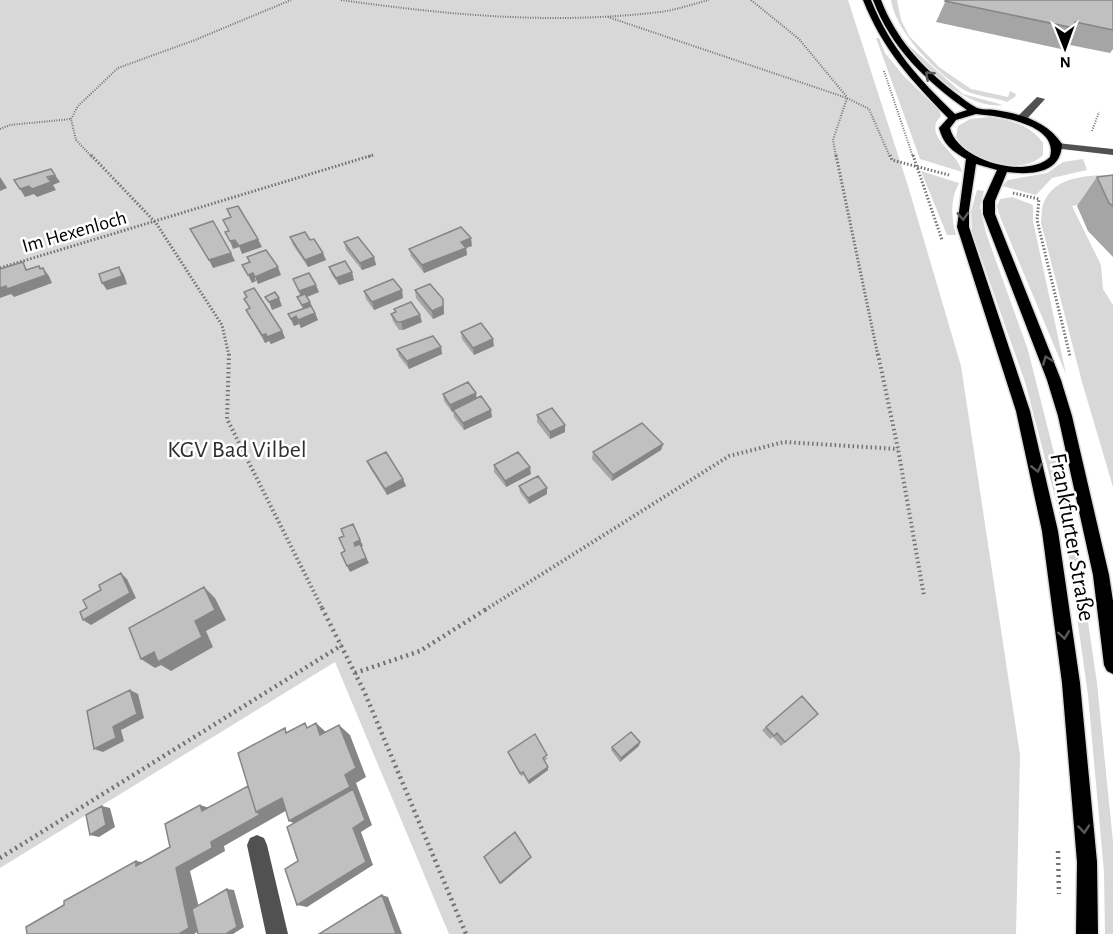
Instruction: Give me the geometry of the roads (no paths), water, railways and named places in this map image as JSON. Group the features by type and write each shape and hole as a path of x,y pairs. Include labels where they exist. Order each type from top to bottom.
{"main road":[{"path":"867,0 874,20 891,53 953,118"},
{"path":"877,0 883,18 901,47 946,90 975,111"},
{"path":"975,111 996,112 1022,118 1036,125 1050,135 1057,146 1057,154 1044,166 1019,171 1003,169 971,159 949,142 945,133 946,124 953,118 975,111"},
{"name":"Frankfurter Straße","path":"971,159 970,183 963,199 963,227 971,258 1023,411 1050,531 1073,707 1087,862 1087,934"},
{"name":"Frankfurter Straße","path":"1003,169 989,201 989,214 1054,380 1065,416 1101,575 1113,665"}],"street":[{"path":"1022,118 1040,99"},
{"path":"1057,146 1113,152"},
{"path":"257,845 277,934"}],"park label":[{"name":"KGV Bad Vilbel","path":"237,449"}]}
